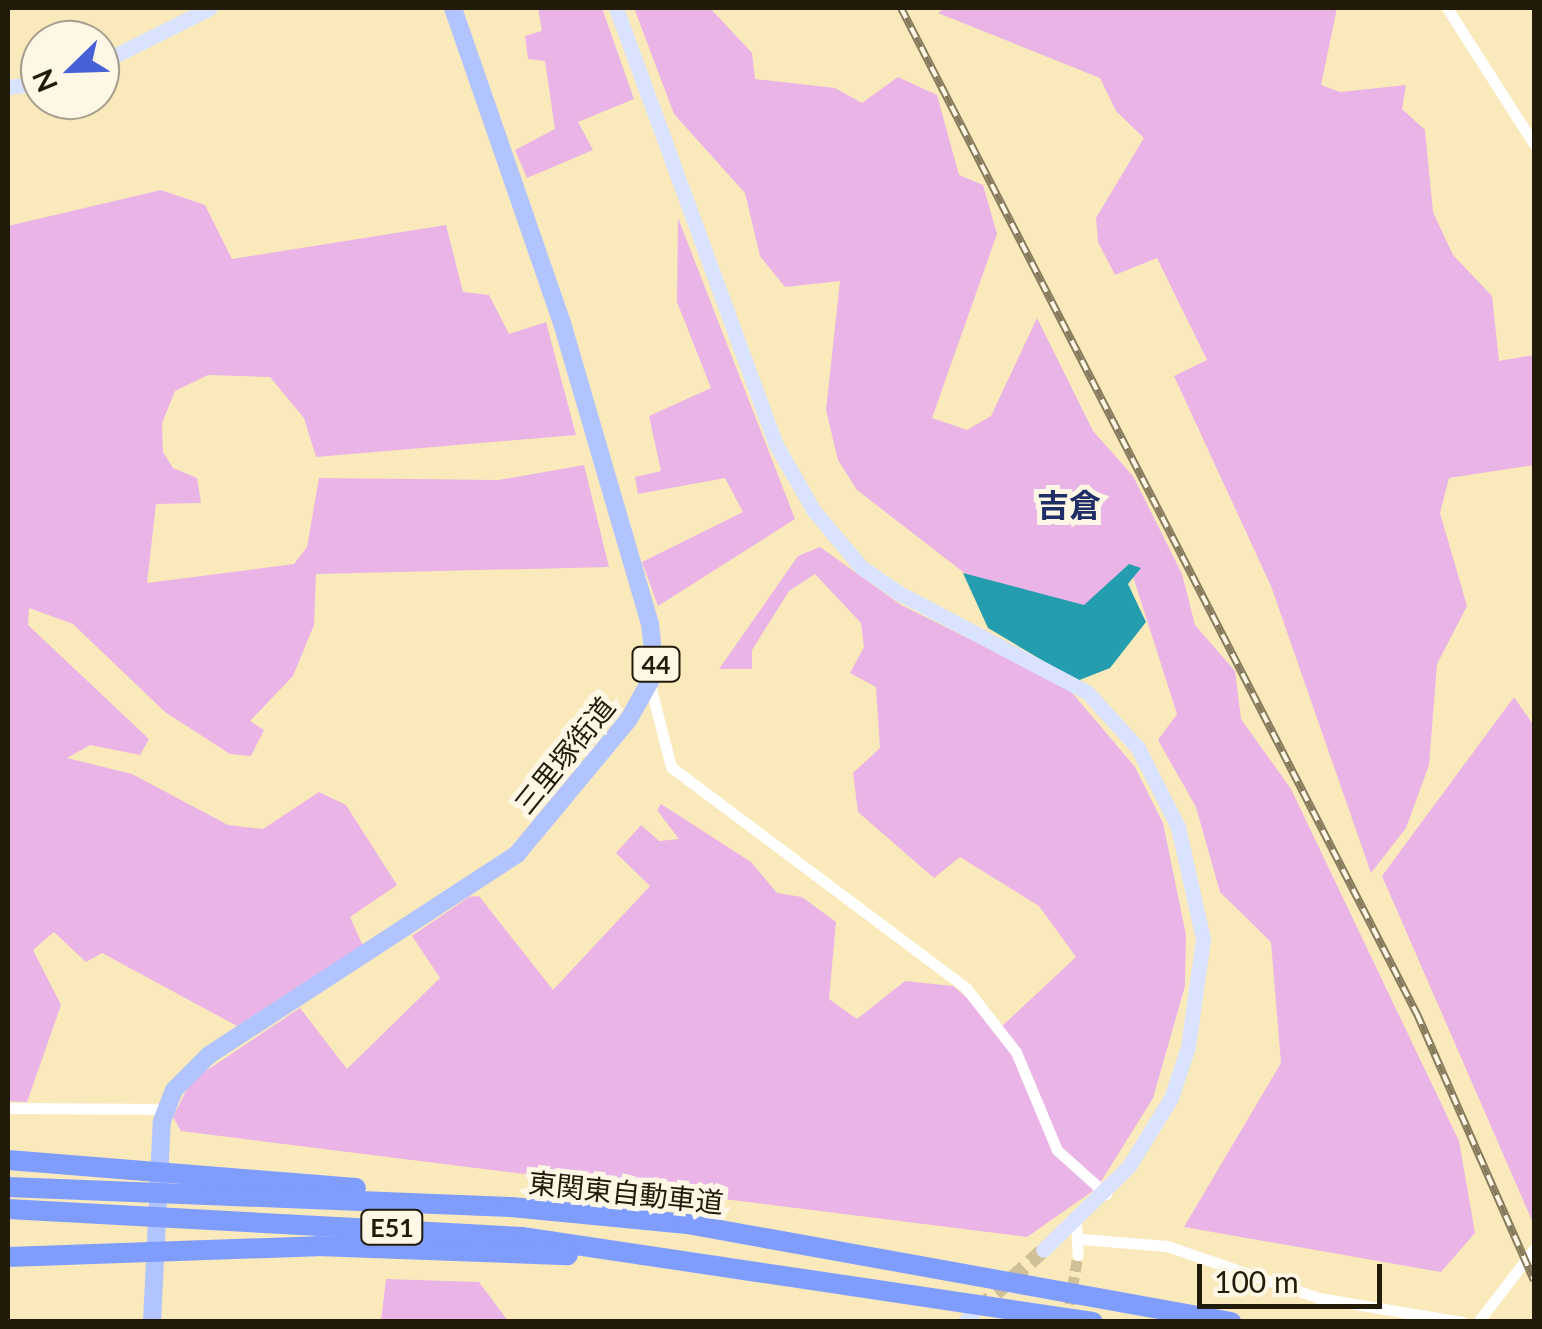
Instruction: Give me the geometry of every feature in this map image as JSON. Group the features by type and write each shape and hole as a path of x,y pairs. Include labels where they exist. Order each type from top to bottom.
{"highway":[{"path":"8,1160 231,1172 512,1207"},
{"name":"東関東自動車道","path":"8,1187 512,1207 844,1246 1231,1322"},
{"name":"東関東自動車道","path":"8,1208 414,1229 774,1268 1093,1322"},
{"path":"8,1257 395,1246 774,1268"}],"main road":[{"name":"三里塚街道","path":"163,1115 209,1056 518,854 650,685 655,644 618,513 453,8"},
{"path":"152,1322 159,1296 163,1115"}],"street":[{"path":"120,52 210,8"},
{"path":"616,8 774,443 814,512 861,568 899,593 1087,692 1138,748 1167,800 1198,896 1199,1004 1171,1098 1106,1194 1043,1250"},
{"path":"1447,8 1534,144"},
{"path":"650,685 671,768 966,988 1016,1052 1057,1150 1106,1194"},
{"path":"8,1108 163,1115"},
{"path":"1076,1222 1081,1239 1078,1256"},
{"path":"1081,1239 1167,1246 1320,1298 1464,1322"},
{"path":"1478,1322 1534,1250"}],"shaded area":[{"path":"538,8 602,8 634,99 578,122 593,150 527,178 515,150 555,129 545,61 528,59 525,36 542,31"},
{"path":"634,8 710,8 752,53 755,79 835,88 862,103 898,77 937,95 959,175 983,185 997,234 932,418 967,430 991,416 1037,318 1093,431 1133,476 1182,574 1195,625 1235,671 1241,719 1291,789 1459,1141 1475,1233 1441,1272 1184,1227 1281,1063 1271,942 1220,892 1196,807 1158,740 1177,714 1129,564 1084,606 980,585 857,490 838,460 826,410 840,281 785,287 760,256 745,193 674,114"},
{"path":"945,8 1337,8 1321,85 1340,92 1406,85 1402,109 1425,130 1433,212 1453,255 1492,296 1499,361 1534,355 1534,465 1449,478 1440,513 1467,606 1437,664 1429,765 1406,828 1371,873 1271,586 1174,376 1207,360 1157,258 1115,275 1098,242 1096,218 1144,138 1116,111 1100,78 938,13"},
{"path":"161,190 205,205 232,259 446,225 463,292 489,295 509,334 546,322 576,435 316,457 304,418 270,377 208,375 175,391 162,423 163,452 173,468 197,478 201,503 156,504 147,583 294,564 307,547 319,478 499,480 584,465 609,567 316,574 314,625 293,676 250,721 264,730 251,756 230,754 165,712 73,624 29,608 28,625 149,739 140,755 90,745 67,758 132,774 228,825 263,829 319,792 346,805 397,885 350,917 363,946 237,1026 102,953 86,962 54,932 33,950 61,1005 27,1102 8,1101 8,226"},
{"path":"678,218 795,519 658,606 642,562 743,512 725,478 638,494 635,477 661,471 649,416 711,388 677,302"},
{"path":"820,547 901,605 1068,688 1135,767 1163,823 1186,935 1185,986 1153,1098 1097,1188 1027,1237 181,1131 173,1117 191,1081 300,1008 347,1069 440,978 412,936 469,897 479,896 553,990 650,886 616,853 641,825 659,841 679,839 657,810 661,804 751,862 777,893 802,897 836,922 829,999 857,1019 905,981 953,986 1001,1027 1076,957 1039,906 960,857 934,878 858,812 853,773 880,748 876,687 850,673 864,647 861,623 815,574 789,591 752,650 752,669 719,669 798,556"},
{"path":"1514,697 1534,726 1534,1225 1382,876"},
{"path":"386,1279 479,1282 508,1321 381,1321"}],"water":[{"path":"1129,564 1141,568 1128,584 1146,622 1110,668 1077,681 988,628 963,573 1084,605"}],"tunnel":[{"path":"979,1308 1043,1250"},
{"path":"1067,1320 1078,1255"}],"railway":[{"path":"901,8 1417,1014 1534,1280"}],"district":[{"name":"吉倉","path":"1069,505"}]}
